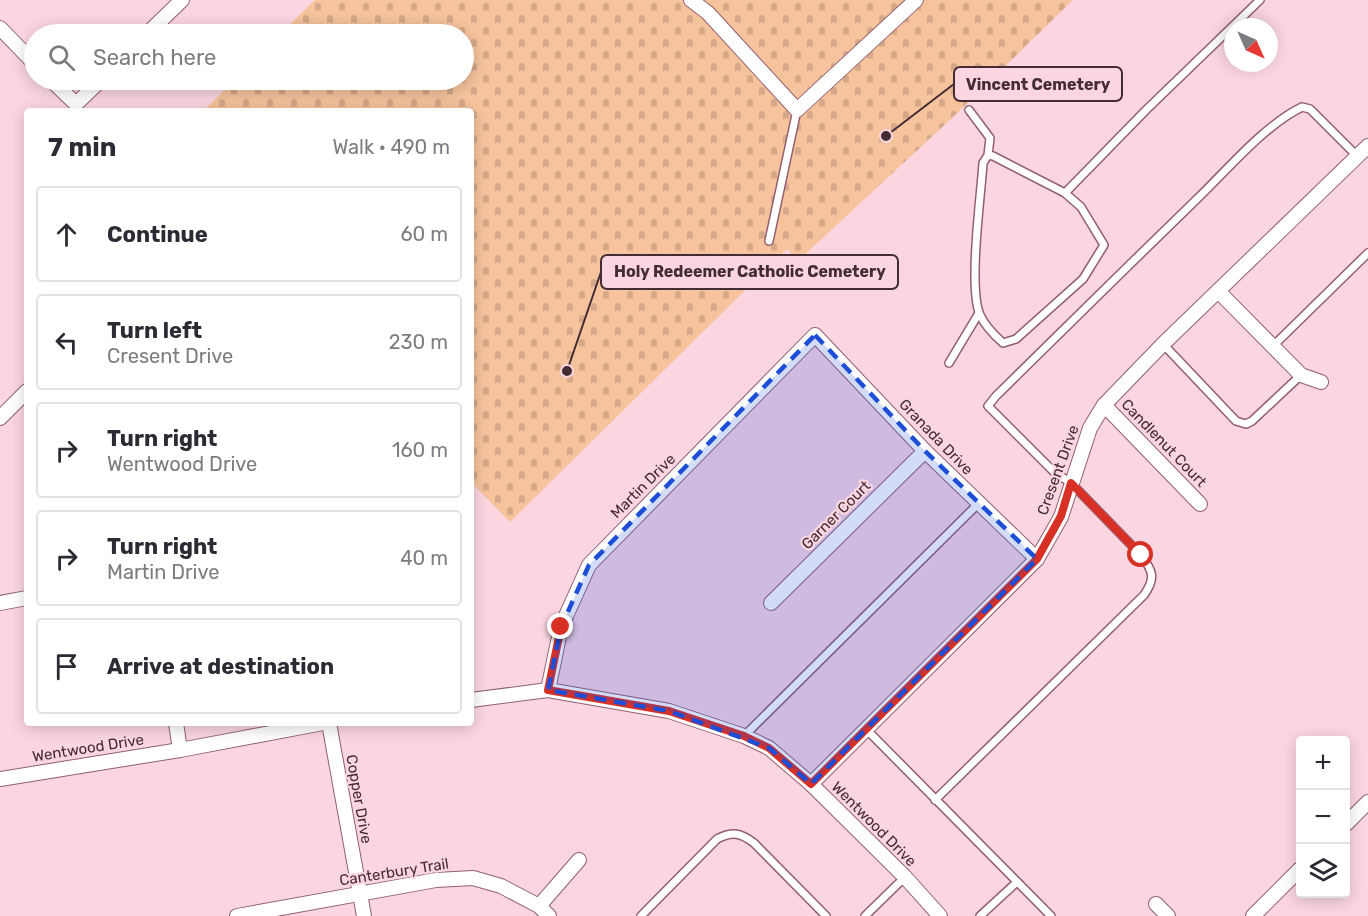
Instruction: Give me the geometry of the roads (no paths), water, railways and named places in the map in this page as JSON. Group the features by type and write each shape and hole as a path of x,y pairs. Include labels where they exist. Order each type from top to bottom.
{"street":[{"path":"157,24 182,0"},
{"path":"691,0 708,13 797,110 916,0"},
{"path":"0,28 24,53"},
{"path":"61,90 76,104 91,90"},
{"name":"Cresent Drive","path":"811,784 1037,559 1061,516 1090,428 1104,405 1163,344 1368,146"},
{"path":"1218,291 1301,375 1321,382"},
{"name":"Granada Drive","path":"815,335 925,451 1037,559"},
{"name":"Martin Drive","path":"548,690 561,627 589,565 815,335"},
{"path":"0,418 24,394"},
{"name":"Candlenut Court","path":"1104,405 1200,504"},
{"name":"Garner Court","path":"771,603 925,451"},
{"path":"0,603 24,599"},
{"name":"Wentwood Drive","path":"474,700 548,690 669,711 744,736 769,748 811,784 905,877 940,916"},
{"path":"176,726 180,750"},
{"name":"Wentwood Drive","path":"0,780 307,726"},
{"name":"Copper Drive","path":"330,726 364,916"},
{"path":"1350,820 1368,802"},
{"path":"544,911 579,860"},
{"path":"1254,916 1296,873"},
{"name":"Canterbury Trail","path":"237,916 358,892 436,880 473,878 501,886 544,911"},
{"path":"1156,904 1168,916"}],"lane":[{"path":"1065,193 1146,110 1260,0"},
{"path":"935,800 1136,603 1149,587 1152,576 1150,567 1071,483 1054,472 988,406 1247,150 1289,113 1302,107 1310,110 1357,156"},
{"path":"770,241 797,110"},
{"path":"969,110 990,138 988,155 983,163 975,269 979,313 987,327 1003,343 1016,339 1083,279 1104,245 1081,207 1065,193 988,155"},
{"path":"1273,346 1368,253"},
{"path":"949,363 979,313"},
{"path":"1163,344 1236,421 1241,423 1252,422 1301,375"},
{"path":"744,736 978,504"},
{"path":"867,730 1051,916"},
{"path":"641,916 717,840 729,833 743,835 754,843 826,916"},
{"path":"865,916 905,877"},
{"path":"980,916 1017,882"}],"place":[{"name":"Vincent Cemetery","path":"886,136"},
{"name":"Holy Redeemer Catholic Cemetery","path":"567,371"}]}
